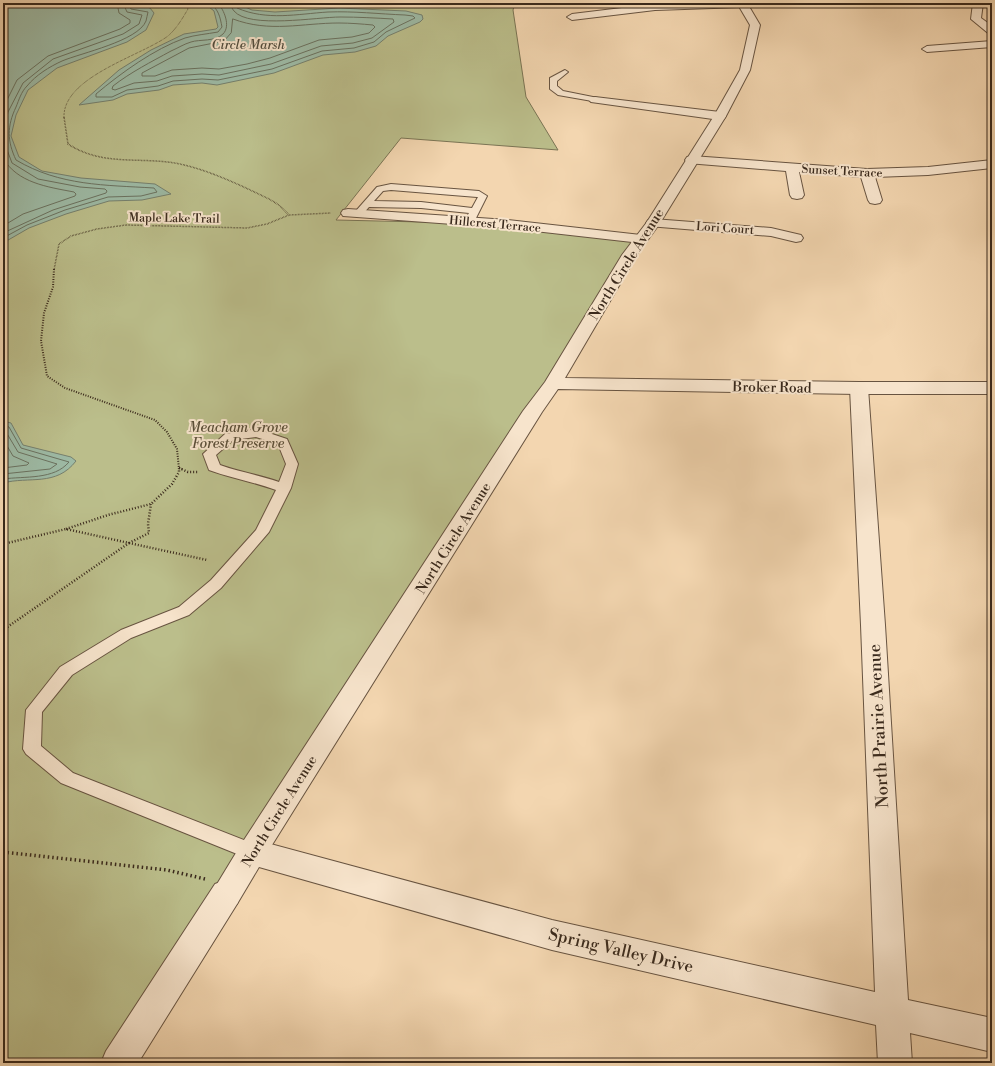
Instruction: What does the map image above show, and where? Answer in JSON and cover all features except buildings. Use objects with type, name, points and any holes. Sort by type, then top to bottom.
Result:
[{"type":"street","points":[[572,18],[655,7],[743,3]]},
{"type":"street","name":"North Circle Avenue","points":[[118,1063],[218,888],[252,852],[533,411],[553,383],[641,239],[720,116],[745,70],[755,25],[743,3]]},
{"type":"street","points":[[978,3],[976,19],[992,31]]},
{"type":"street","points":[[927,49],[992,44]]},
{"type":"street","points":[[595,100],[720,116]]},
{"type":"street","name":"Sunset Terrace","points":[[692,160],[867,173],[928,171],[992,164]]},
{"type":"street","points":[[792,168],[797,195]]},
{"type":"street","points":[[867,173],[875,200]]},
{"type":"street","name":"Hillcrest Terrace","points":[[358,210],[472,216],[641,239]]},
{"type":"street","name":"Lori Court","points":[[653,222],[771,232],[796,238]]},
{"type":"street","name":"Broker Road","points":[[553,383],[859,388],[992,388]]},
{"type":"street","name":"North Prairie Avenue","points":[[859,388],[873,625],[895,1063]]},
{"type":"street","name":"Spring Valley Drive","points":[[252,852],[552,935],[992,1035]]},
{"type":"lane","points":[[565,72],[553,80],[553,87],[561,93],[595,100]]},
{"type":"lane","points":[[358,210],[380,189],[392,187],[479,194],[483,196],[472,216]]},
{"type":"lane","points":[[252,852],[67,778],[32,749],[34,710],[66,671],[126,634],[184,611],[216,584],[262,532],[284,488],[292,464],[283,442],[257,433],[229,437],[209,454],[214,466],[235,475],[261,480],[284,488]]},
{"type":"path","points":[[185,3],[188,9],[181,24],[175,31],[155,44],[102,72],[83,84],[74,92],[66,104],[64,111],[68,144],[76,150],[91,156],[166,162],[187,166],[209,173],[258,194],[278,205],[289,215],[358,210]]},
{"type":"path","name":"Maple Lake Trail","points":[[3,544],[66,529],[108,515],[151,504],[172,484],[180,472],[177,449],[167,432],[155,420],[65,388],[47,376],[41,340],[44,312],[53,286],[55,260],[59,244],[71,236],[97,229],[126,225],[246,228],[267,224],[289,215]]},
{"type":"path","points":[[3,630],[129,543],[149,533],[148,524],[151,504]]},
{"type":"path","points":[[66,529],[207,560]]},
{"type":"path","points":[[3,852],[167,870],[218,888]]},
{"type":"green space","name":"Meacham Grove Forest Preserve","points":[[3,3],[515,3],[513,10],[526,97],[558,150],[401,138],[336,220],[508,224],[641,239],[117,1063],[3,1063]]},
{"type":"water","points":[[3,3],[102,3],[141,5],[150,8],[154,13],[146,30],[127,42],[57,68],[28,90],[16,115],[11,136],[19,157],[42,171],[81,178],[155,184],[171,194],[142,200],[109,201],[66,214],[29,228],[3,243]]},
{"type":"water","name":"Circle Marsh","points":[[204,3],[236,3],[252,10],[275,12],[339,8],[406,11],[422,15],[423,19],[420,22],[388,36],[376,46],[355,52],[323,55],[274,73],[217,85],[202,83],[173,85],[159,90],[127,94],[113,100],[79,105],[119,70],[151,50],[184,34],[216,29],[218,27],[214,11]]},
{"type":"water","points":[[3,421],[11,423],[23,445],[71,457],[76,461],[68,469],[51,478],[3,483]]}]
